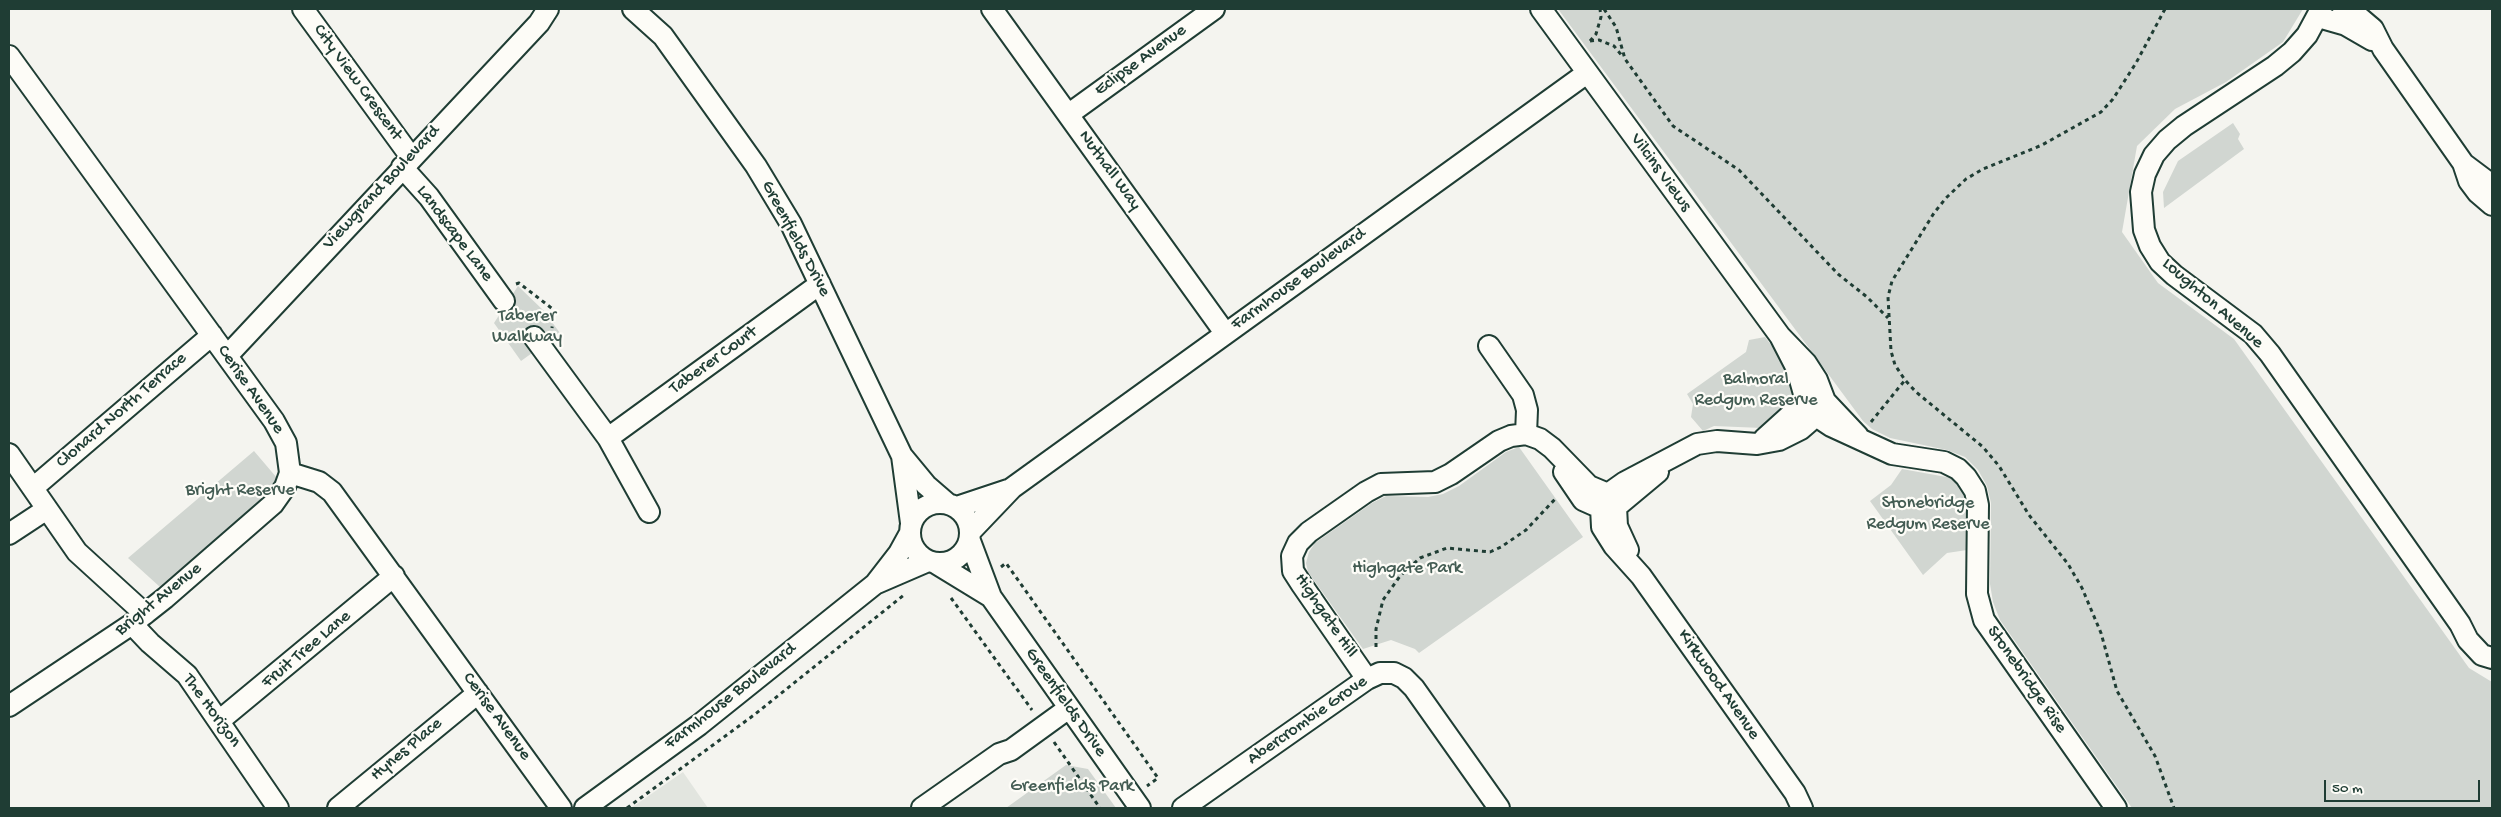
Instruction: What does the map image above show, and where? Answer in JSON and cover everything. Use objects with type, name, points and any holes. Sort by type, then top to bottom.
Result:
[{"type":"street","name":"City View Crescent","points":[[302,9],[407,162]]},
{"type":"street","name":"Viewgrand Boulevard","points":[[227,356],[544,16],[559,9]]},
{"type":"street","name":"Greenfields Drive","points":[[633,9],[663,36],[756,166],[791,224],[902,456],[926,485],[953,505]]},
{"type":"street","name":"Greenfields Drive","points":[[652,9],[663,36]]},
{"type":"street","name":"Nuthall Way","points":[[992,9],[1226,333]]},
{"type":"street","name":"Eclipse Avenue","points":[[1068,114],[1214,9]]},
{"type":"street","name":"Vilcins Views","points":[[1541,9],[1780,336],[1806,364],[1817,380],[1815,406]]},
{"type":"street","points":[[2343,9],[2353,12],[2373,29],[2383,50],[2463,163],[2469,181],[2478,193],[2492,205]]},
{"type":"street","points":[[2319,13],[2366,34],[2383,50]]},
{"type":"street","name":"Loughton Avenue","points":[[2319,13],[2307,34],[2275,66],[2184,126],[2167,140],[2154,155],[2145,174],[2141,192],[2141,213],[2144,230],[2150,246],[2160,262],[2174,275],[2252,334],[2270,354],[2460,624],[2472,645],[2482,655],[2492,658]]},
{"type":"street","name":"Cerise Avenue","points":[[9,56],[281,432],[289,456],[290,473],[319,482],[332,492],[562,808]]},
{"type":"street","name":"Farmhouse Boulevard","points":[[970,536],[1012,488],[1587,73]]},
{"type":"street","name":"Landscape Lane","points":[[407,162],[429,197],[500,296]]},
{"type":"street","points":[[2463,163],[2492,185]]},
{"type":"street","name":"Taberer Court","points":[[608,438],[820,284]]},
{"type":"street","name":"Clonard North Terrace","points":[[33,488],[212,335]]},
{"type":"street","points":[[537,340],[608,438],[649,512]]},
{"type":"street","points":[[1489,346],[1523,395],[1527,410],[1526,434],[1540,439],[1552,448],[1589,486],[1609,503]]},
{"type":"street","points":[[1552,448],[1573,487],[1583,500],[1609,503],[1634,494],[1676,455],[1697,444],[1717,441],[1757,444],[1779,440],[1801,429],[1815,406]]},
{"type":"street","name":"Stonebridge Rise","points":[[1815,406],[1859,437],[1892,454],[1944,462],[1958,469],[1966,478],[1974,491],[1978,505],[1977,594],[1984,620],[2116,808]]},
{"type":"street","name":"Highgate Hill","points":[[1367,679],[1293,571],[1292,556],[1298,543],[1309,532],[1366,492],[1381,484],[1435,482],[1451,474],[1499,441],[1511,436],[1526,434]]},
{"type":"street","name":"The Horizon","points":[[9,454],[76,552],[138,619],[150,643],[187,675],[278,808]]},
{"type":"street","name":"Greenfields Drive","points":[[902,456],[910,528]]},
{"type":"street","name":"Bright Avenue","points":[[9,706],[138,619],[273,504],[285,487],[290,473]]},
{"type":"street","name":"Farmhouse Boulevard","points":[[953,505],[1012,488]]},
{"type":"street","name":"Kirkwood Avenue","points":[[1609,503],[1617,526],[1641,576],[1798,801],[1809,808]]},
{"type":"street","points":[[930,504],[953,505],[967,518],[970,536],[965,550],[957,558],[948,562],[933,562],[915,550],[910,528],[922,508],[930,504]]},
{"type":"street","points":[[9,534],[47,509]]},
{"type":"street","name":"Farmhouse Boulevard","points":[[585,808],[699,724],[875,584],[898,553],[910,528]]},
{"type":"street","name":"Greenfields Drive","points":[[970,536],[991,597],[1136,803]]},
{"type":"street","name":"Greenfields Drive","points":[[933,562],[991,597]]},
{"type":"street","name":"Farmhouse Boulevard","points":[[875,584],[933,562]]},
{"type":"street","name":"Fruit Tree Lane","points":[[219,721],[394,576]]},
{"type":"street","name":"Loughton Avenue","points":[[2460,624],[2474,636],[2492,644]]},
{"type":"street","name":"Abercrombie Grove","points":[[1183,808],[1367,679],[1380,673],[1394,673],[1404,678],[1414,688],[1499,808]]},
{"type":"street","name":"Hynes Place","points":[[338,808],[478,693]]},
{"type":"street","points":[[922,808],[999,754],[1011,750],[1069,708]]},
{"type":"path","points":[[1574,54],[1596,34],[1601,16],[1600,9]]},
{"type":"path","points":[[1604,9],[1616,27],[1625,59]]},
{"type":"path","points":[[2165,9],[2136,63],[2113,99],[2102,112],[2042,145],[1982,168],[1966,179],[1946,198],[1934,213],[1892,281],[1888,297],[1888,319],[1891,351],[1896,365],[1905,380],[1916,392],[1983,447],[1999,466],[2029,515],[2068,564],[2092,610],[2118,690],[2155,756],[2174,808]]},
{"type":"path","points":[[1590,41],[1599,40],[1614,46],[1673,126],[1739,170],[1838,274],[1867,297],[1888,319]]},
{"type":"path","points":[[500,296],[519,283],[554,310],[552,333],[537,340]]},
{"type":"path","points":[[1859,437],[1905,380]]},
{"type":"path","points":[[1376,647],[1376,629],[1383,600],[1400,576],[1420,558],[1447,548],[1490,552],[1501,547],[1526,530],[1545,508],[1573,487]]},
{"type":"path","points":[[984,578],[1006,563],[1158,778],[1136,803]]},
{"type":"path","points":[[627,808],[754,715],[909,591]]},
{"type":"path","points":[[948,594],[1100,808]]},
{"type":"shaded area","points":[[683,772],[708,808],[631,808]]},
{"type":"green space","points":[[1558,9],[2303,9],[2283,42],[2226,82],[2175,109],[2137,146],[2122,232],[2158,283],[2234,339],[2469,668],[2492,682],[2492,808],[2132,808],[2000,620],[1993,602],[1990,584],[1991,503],[1987,486],[1978,470],[1965,457],[1947,450],[1890,438],[1872,429],[1863,421]]},
{"type":"green space","points":[[2233,123],[2240,134],[2238,139],[2244,149],[2164,208],[2163,192],[2178,161]]},
{"type":"green space","name":"Taberer Walkway","points":[[518,286],[543,310],[560,333],[521,361],[494,323]]},
{"type":"green space","name":"Balmoral Redgum Reserve","points":[[1765,337],[1784,362],[1797,396],[1762,428],[1714,426],[1703,431],[1691,417],[1693,404],[1687,394],[1746,352],[1749,340]]},
{"type":"green space","name":"Highgate Park","points":[[1519,447],[1583,537],[1419,653],[1415,649],[1391,640],[1363,649],[1308,572],[1306,563],[1309,552],[1315,543],[1372,503],[1386,496],[1428,497],[1443,494],[1459,486],[1506,452]]},
{"type":"green space","name":"Bright Reserve","points":[[254,451],[277,478],[268,496],[160,587],[128,558]]},
{"type":"green space","name":"Stonebridge Redgum Reserve","points":[[1902,469],[1952,478],[1962,489],[1968,502],[1967,550],[1947,553],[1923,575],[1870,501],[1891,485]]},
{"type":"green space","name":"Greenfields Park","points":[[1066,765],[1088,769],[1116,808],[1006,808]]}]
